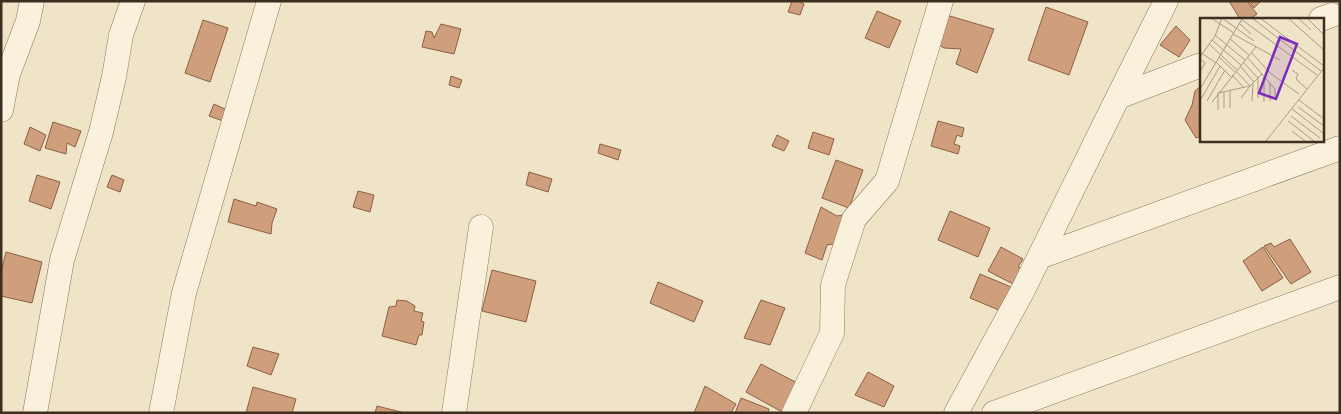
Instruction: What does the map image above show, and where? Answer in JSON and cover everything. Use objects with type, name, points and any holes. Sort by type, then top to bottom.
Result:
[{"type":"street","points":[[1,110],[8,74],[28,21],[32,1]]},
{"type":"street","points":[[35,413],[62,260],[101,132],[121,35],[133,1]]},
{"type":"street","points":[[161,413],[184,293],[269,1]]},
{"type":"street","points":[[794,413],[832,333],[833,286],[854,219],[887,181],[941,1]]},
{"type":"street","points":[[956,413],[1040,256],[1166,1]]},
{"type":"street","points":[[1118,97],[1200,65]]},
{"type":"street","points":[[1040,256],[1340,148]]},
{"type":"street","points":[[454,413],[481,227]]},
{"type":"street","points":[[994,413],[1340,287]]},
{"type":"building","points":[[792,1],[804,4],[800,15],[788,12]]},
{"type":"building","points":[[1229,1],[1247,1],[1257,14],[1251,18],[1239,18]]},
{"type":"building","points":[[1249,1],[1261,1],[1254,8]]},
{"type":"building","points":[[1046,7],[1088,22],[1069,75],[1028,60]]},
{"type":"building","points":[[877,11],[901,21],[889,48],[865,38]]},
{"type":"building","points":[[943,14],[994,29],[977,73],[956,64],[961,49],[944,48],[934,42]]},
{"type":"building","points":[[203,20],[228,28],[210,82],[185,73]]},
{"type":"building","points":[[441,24],[461,29],[454,54],[422,47],[426,31],[432,32],[434,38]]},
{"type":"building","points":[[1176,26],[1190,40],[1179,57],[1160,45]]},
{"type":"building","points":[[451,76],[462,80],[459,88],[449,85]]},
{"type":"building","points":[[1200,87],[1200,136],[1196,138],[1185,120],[1192,105],[1195,91]]},
{"type":"building","points":[[214,104],[227,110],[223,121],[209,116]]},
{"type":"building","points":[[938,121],[964,128],[962,137],[957,135],[954,144],[960,146],[958,154],[931,146]]},
{"type":"building","points":[[53,122],[81,131],[75,147],[67,143],[66,154],[45,148]]},
{"type":"building","points":[[30,127],[46,135],[40,151],[24,144]]},
{"type":"building","points":[[813,132],[834,139],[829,155],[808,148]]},
{"type":"building","points":[[777,135],[789,141],[784,151],[772,146]]},
{"type":"building","points":[[600,144],[621,150],[618,160],[598,153]]},
{"type":"building","points":[[836,160],[863,170],[849,208],[822,198]]},
{"type":"building","points":[[529,172],[552,179],[548,192],[526,185]]},
{"type":"building","points":[[37,175],[60,182],[51,209],[29,201]]},
{"type":"building","points":[[112,175],[124,180],[120,192],[107,187]]},
{"type":"building","points":[[358,191],[374,195],[370,212],[353,207]]},
{"type":"building","points":[[234,199],[256,206],[257,202],[277,209],[272,223],[271,234],[228,222]]},
{"type":"building","points":[[821,207],[837,216],[848,214],[838,243],[827,245],[822,260],[805,253]]},
{"type":"building","points":[[950,211],[990,228],[978,257],[938,240]]},
{"type":"building","points":[[1290,239],[1311,272],[1291,284],[1264,246],[1271,243],[1274,247]]},
{"type":"building","points":[[1001,247],[1023,259],[1018,267],[1023,269],[1015,285],[988,271]]},
{"type":"building","points":[[1263,247],[1283,278],[1262,291],[1243,261]]},
{"type":"building","points":[[6,252],[42,262],[32,303],[1,296],[1,273]]},
{"type":"building","points":[[492,270],[536,281],[526,322],[482,311]]},
{"type":"building","points":[[980,274],[1011,287],[1001,311],[970,298]]},
{"type":"building","points":[[658,282],[703,301],[694,322],[650,303]]},
{"type":"building","points":[[397,300],[407,301],[415,306],[414,311],[423,313],[421,321],[424,322],[422,335],[419,335],[416,345],[382,336],[389,307],[396,306]]},
{"type":"building","points":[[761,300],[785,308],[770,345],[744,338]]},
{"type":"building","points":[[253,347],[279,354],[271,375],[247,366]]},
{"type":"building","points":[[761,364],[801,385],[784,413],[746,392]]},
{"type":"building","points":[[868,372],[894,386],[884,407],[855,395]]},
{"type":"building","points":[[705,386],[736,404],[731,413],[694,413]]},
{"type":"building","points":[[253,387],[296,399],[292,413],[246,413]]},
{"type":"building","points":[[741,398],[769,409],[768,413],[735,413]]},
{"type":"building","points":[[377,406],[405,413],[375,413]]}]
